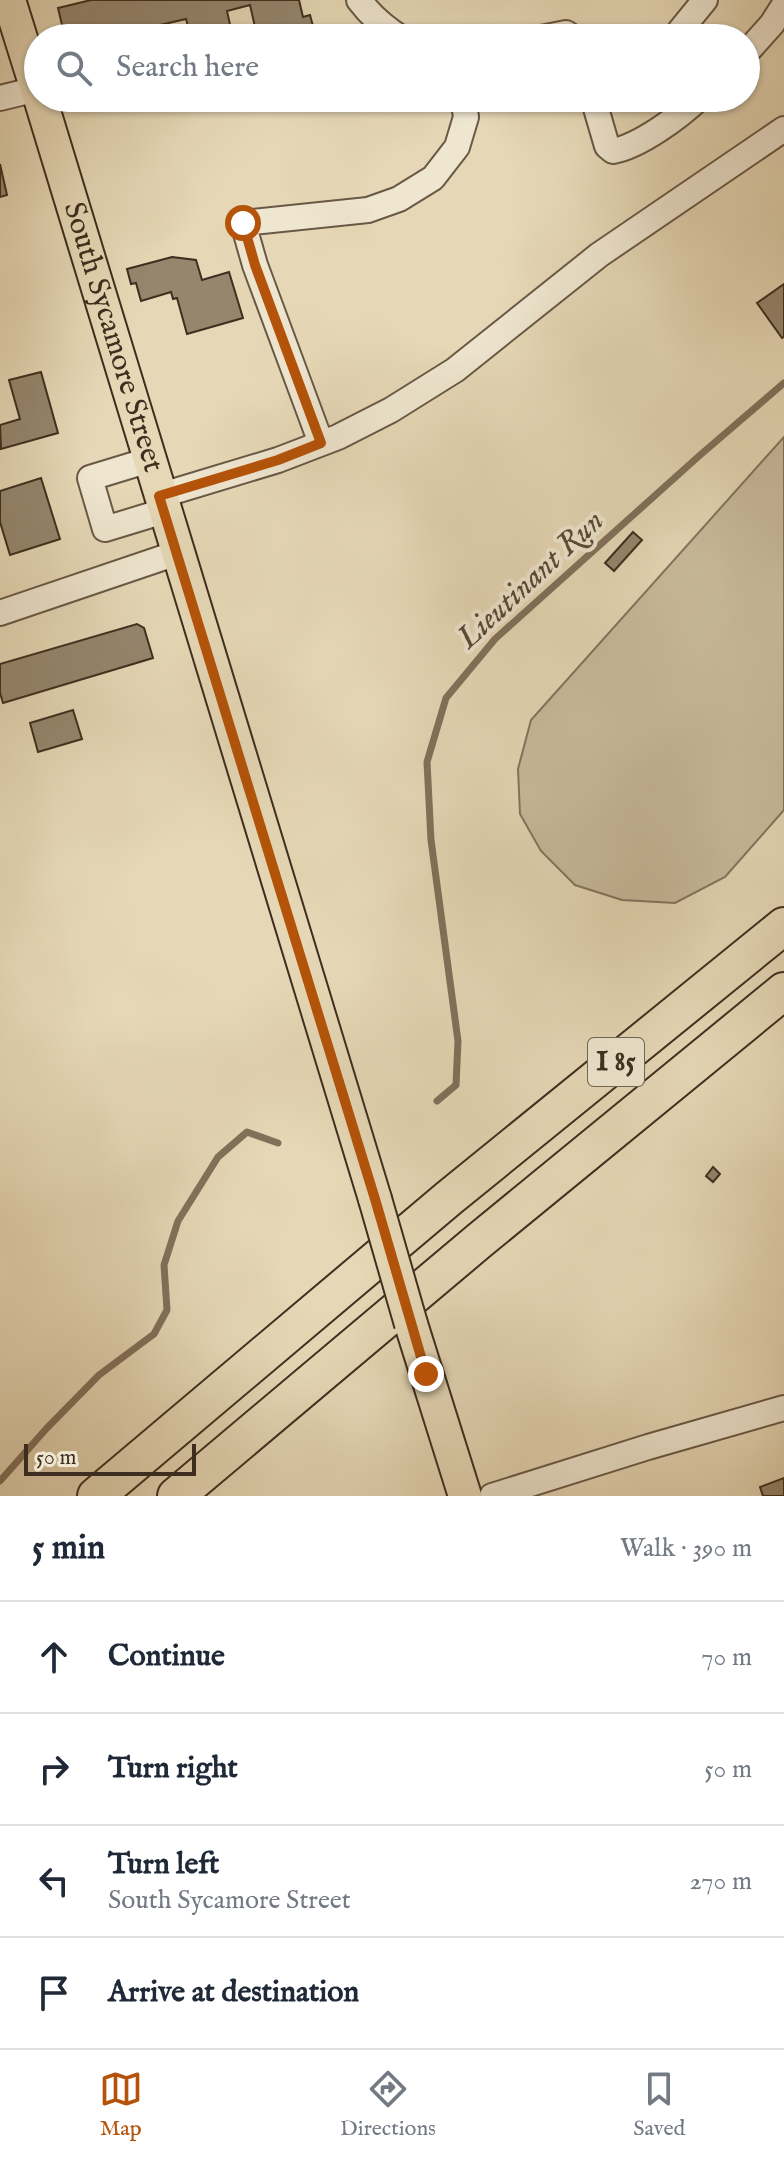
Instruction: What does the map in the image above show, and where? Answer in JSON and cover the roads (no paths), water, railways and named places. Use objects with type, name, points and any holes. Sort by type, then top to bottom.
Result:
[{"type":"highway","name":"I 85","points":[[96,1496],[437,1208],[784,926]]},
{"type":"highway","name":"I 85","points":[[176,1496],[480,1240],[784,991]]},
{"type":"main road","name":"South Sycamore Street","points":[[9,0],[24,48]]},
{"type":"main road","name":"South Sycamore Street","points":[[44,112],[465,1496]]},
{"type":"street","points":[[359,0],[382,24]]},
{"type":"street","points":[[685,24],[705,0]]},
{"type":"street","points":[[760,37],[784,5]]},
{"type":"street","points":[[0,98],[24,95]]},
{"type":"street","points":[[321,443],[255,265],[243,223],[368,210],[399,199],[433,178],[457,147],[465,112]]},
{"type":"street","points":[[597,112],[607,146],[613,151],[654,133],[683,112]]},
{"type":"street","points":[[149,460],[90,478],[105,529],[162,503],[321,443],[391,410],[455,370],[599,255],[784,129]]},
{"type":"street","points":[[0,613],[177,553]]},
{"type":"street","points":[[492,1496],[784,1408]]},
{"type":"waterway","name":"Lieutinant Run","points":[[437,1101],[456,1085],[458,1041],[431,840],[427,762],[446,698],[495,639],[784,383]]},
{"type":"waterway","name":"Lieutinant Run","points":[[0,1481],[99,1375],[154,1334],[167,1310],[164,1265],[178,1221],[218,1157],[247,1132],[278,1143]]}]
